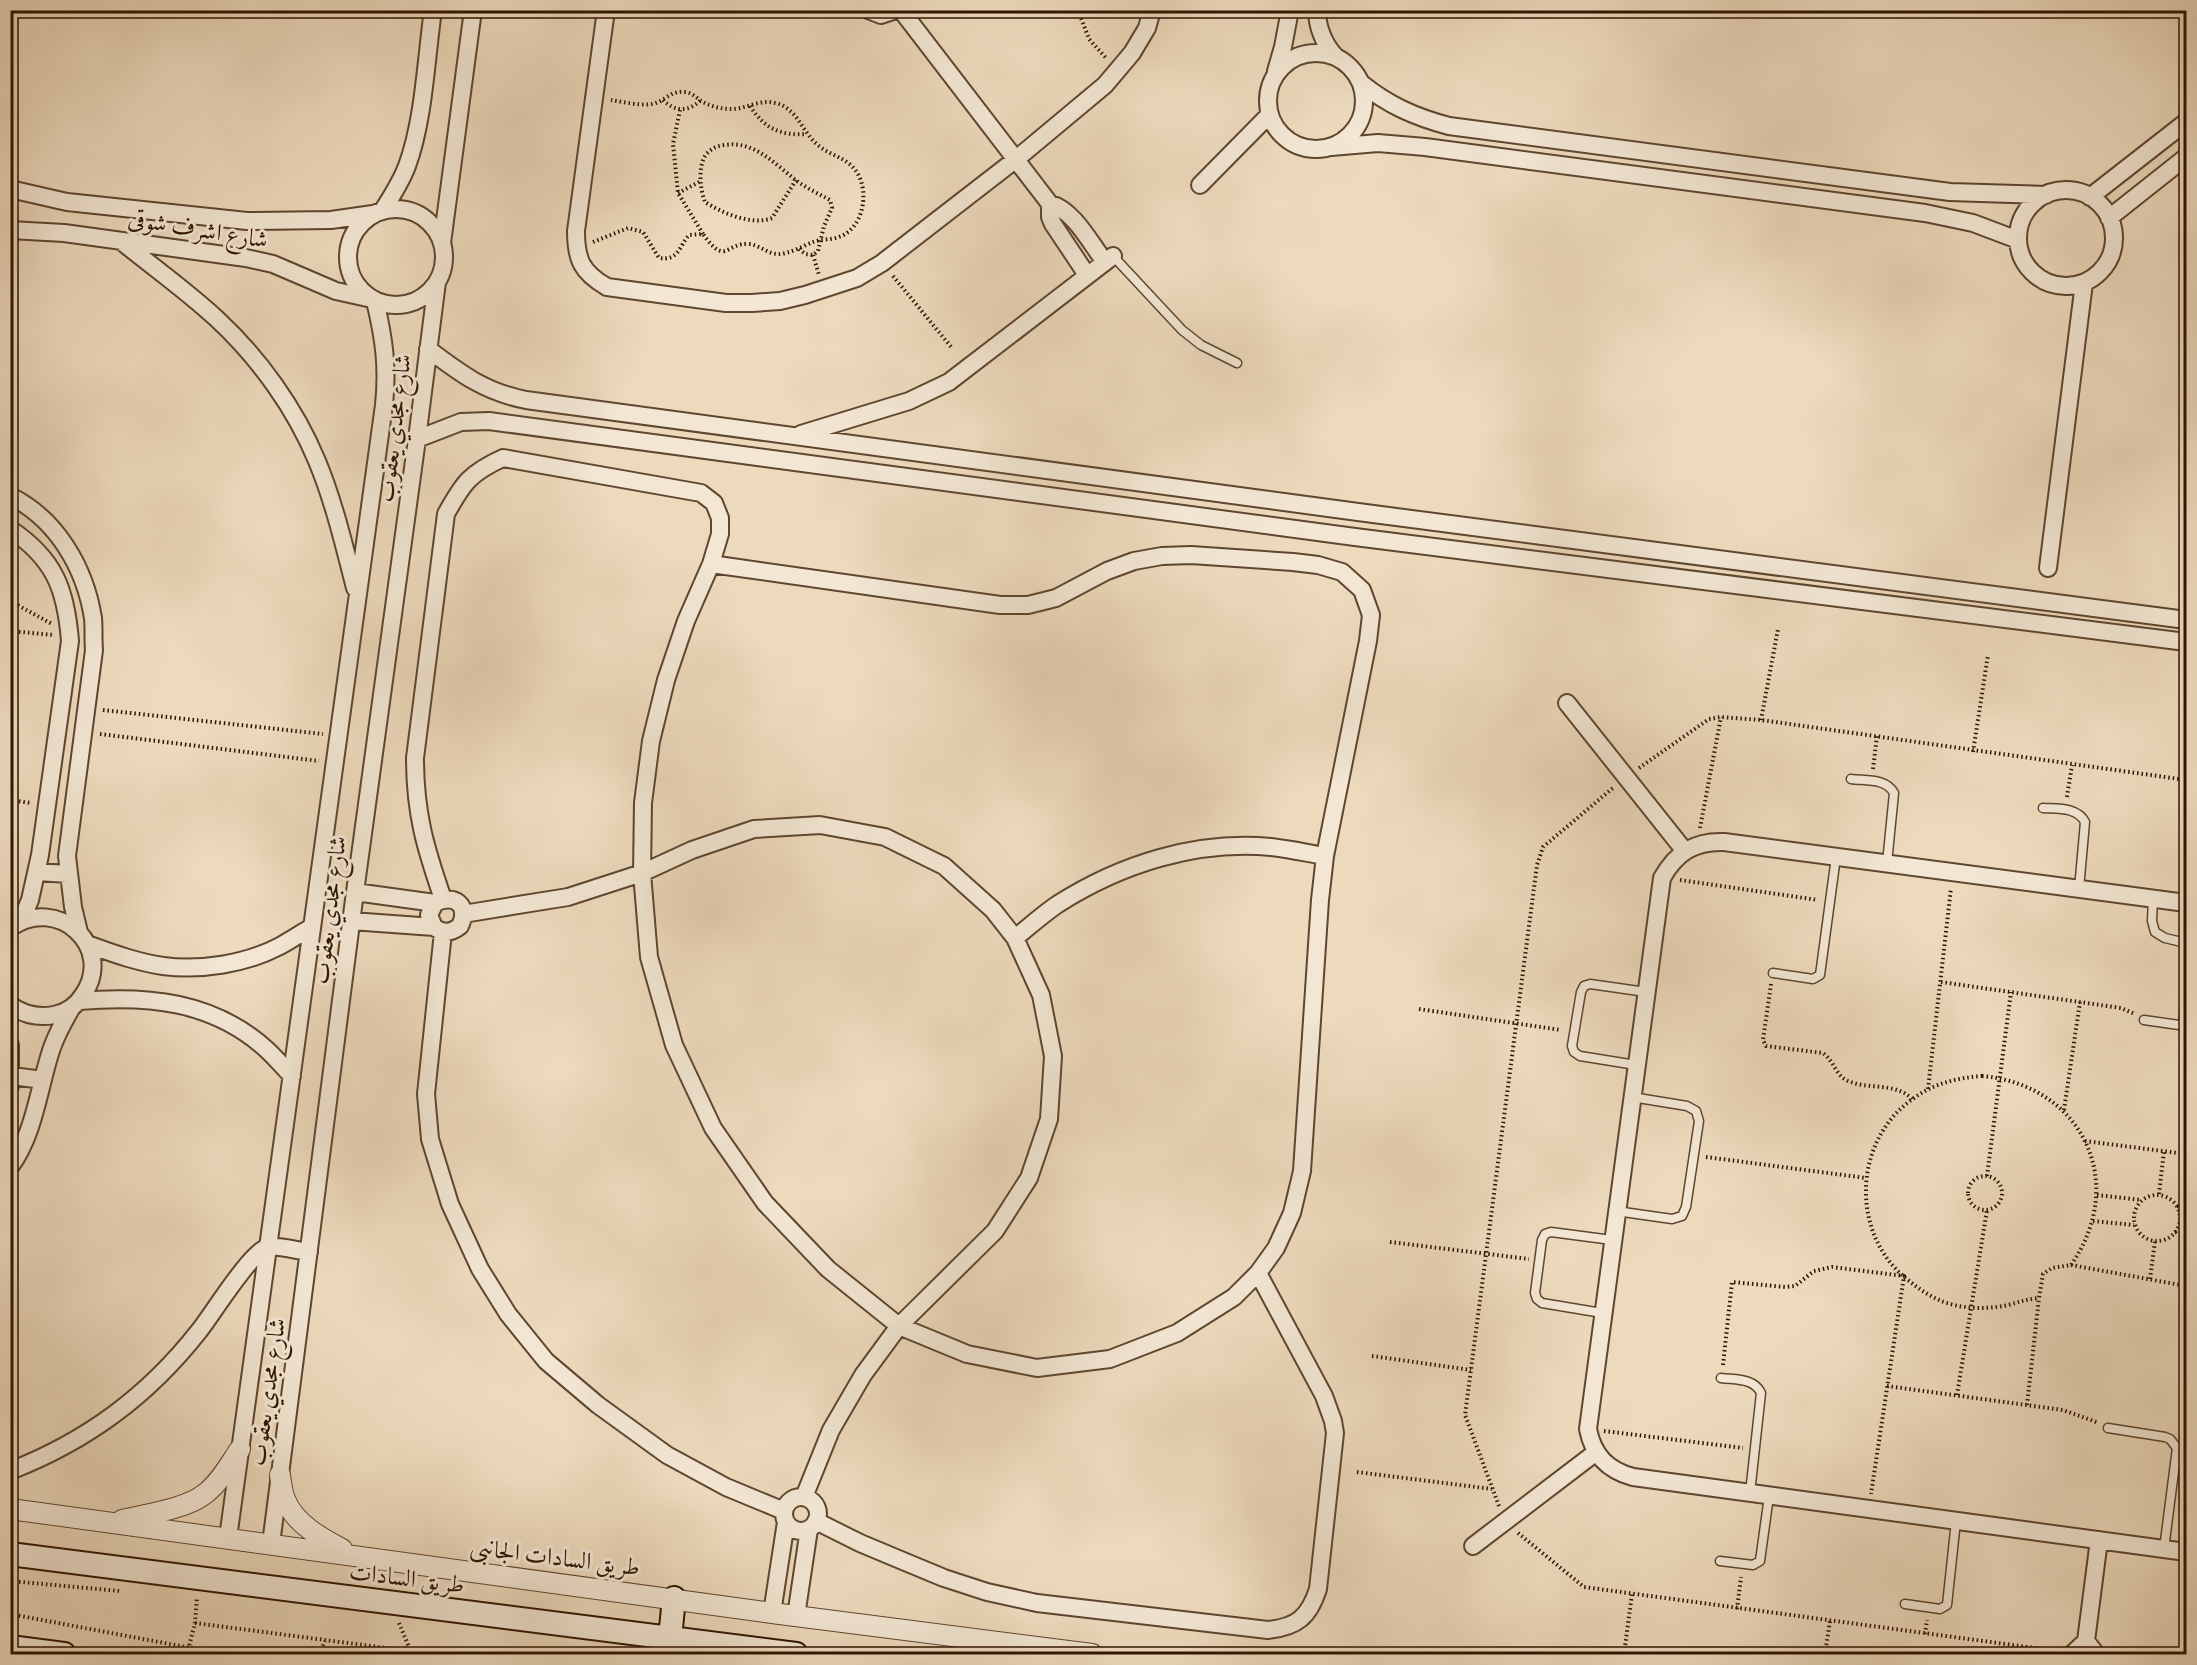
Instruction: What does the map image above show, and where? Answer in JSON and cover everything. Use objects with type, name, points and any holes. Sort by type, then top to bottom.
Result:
[{"type":"main road","name":"طريق السادات","points":[[10,1554],[796,1654]]},
{"type":"main road","points":[[670,1638],[674,1598]]},
{"type":"main road","points":[[10,1647],[53,1654]]},
{"type":"street","points":[[433,10],[414,143],[400,182],[378,212],[356,230],[348,251],[350,273],[363,293],[373,300],[388,305],[409,303],[428,293],[437,282],[444,263],[442,243],[473,10]]},
{"type":"street","points":[[606,10],[576,231],[578,258],[594,280],[607,287],[726,303],[780,301],[805,295],[856,278],[882,263],[1015,160],[1119,72],[1147,28],[1152,10]]},
{"type":"street","points":[[868,10],[881,15],[896,10]]},
{"type":"street","points":[[794,436],[885,409],[931,392],[964,371],[1109,259],[1068,214],[1050,204],[901,10]]},
{"type":"street","points":[[1290,10],[1283,47],[1268,96],[1269,115],[1283,136],[1293,144],[1311,148],[1354,144],[1401,145],[1925,213],[1973,223],[2018,240]]},
{"type":"street","points":[[1317,10],[1321,32],[1329,49],[1354,72],[1364,96],[1363,109],[1352,132],[1331,147]]},
{"type":"street","points":[[1274,77],[1289,60],[1300,55],[1323,53],[1335,56]]},
{"type":"street","points":[[1360,83],[1379,98],[1401,110],[1449,126],[1950,192],[2046,195],[2069,190],[2090,197],[2104,210],[2113,233],[2110,255],[2097,275],[2084,283],[2061,286],[2039,279],[2028,268],[2021,255],[2018,240],[2025,213],[2035,202],[2046,195]]},
{"type":"street","points":[[1200,185],[1269,115]]},
{"type":"street","points":[[2090,197],[2187,122]]},
{"type":"street","points":[[2109,218],[2187,157]]},
{"type":"street","points":[[1692,183],[1695,158]]},
{"type":"street","name":"شارع اشرف شوقى","points":[[10,189],[67,202],[247,221],[331,220],[378,212]]},
{"type":"street","points":[[1050,204],[1050,218],[1053,224],[1088,275]]},
{"type":"street","points":[[378,212],[398,209],[412,212],[425,219],[435,230],[442,243]]},
{"type":"street","name":"شارع اشرف شوقى","points":[[10,230],[64,233],[246,258],[290,271],[336,291],[373,300]]},
{"type":"street","points":[[121,241],[217,319],[247,350],[273,384],[297,420],[316,459],[331,500],[358,596]]},
{"type":"street","name":"شارع مجدي يعقوب","points":[[271,1544],[351,921],[437,282]]},
{"type":"street","points":[[2048,568],[2084,283]]},
{"type":"street","name":"شارع مجدي يعقوب","points":[[228,1538],[387,379],[386,353],[373,300]]},
{"type":"street","points":[[428,349],[484,388],[526,400],[2187,620]]},
{"type":"street","points":[[522,425],[526,400]]},
{"type":"street","points":[[417,439],[461,422],[489,421],[1355,537],[2187,642]]},
{"type":"street","points":[[711,564],[1000,605],[1028,605],[1056,598],[1107,571],[1134,561],[1162,556],[1191,555],[1293,562],[1318,565],[1342,572],[1362,590],[1371,615],[1368,641],[1325,856],[1302,1171],[1292,1214],[1276,1248],[1258,1273],[1234,1297],[1177,1332],[1110,1359],[1036,1368],[967,1354],[899,1326],[828,1269],[765,1203],[713,1128],[674,1045],[649,957],[642,873],[643,803],[651,741],[666,680],[686,621],[711,564],[720,534],[720,518],[714,503],[701,493],[503,458],[480,468],[460,488],[446,514],[415,758],[415,794],[420,826],[439,901],[429,915],[439,930],[426,1094],[430,1139],[450,1204],[480,1269],[508,1314],[546,1361],[598,1405],[667,1455],[785,1517],[794,1530],[804,1530],[812,1525]]},
{"type":"street","points":[[10,495],[38,515],[59,537],[76,562],[87,590],[93,620],[94,650],[67,856],[68,874],[83,938],[92,958],[92,974],[88,988],[58,1032],[30,1127],[16,1160],[10,1167]]},
{"type":"street","points":[[1355,537],[1358,512]]},
{"type":"street","points":[[10,529],[26,539],[45,560],[60,585],[68,612],[69,635],[37,872],[30,900],[16,925]]},
{"type":"street","points":[[1567,703],[1626,777],[1690,847]]},
{"type":"street","points":[[463,914],[568,897],[642,873],[692,850],[754,829],[820,825],[885,837],[944,866],[993,910],[1015,938],[1041,994],[1053,1056],[1049,1119],[1029,1178],[995,1231],[899,1326],[863,1375],[831,1430],[804,1497]]},
{"type":"street","points":[[2187,903],[1724,842],[1710,841],[1690,847],[1675,858],[1662,878],[1588,1429],[1595,1453],[1605,1464],[1618,1473],[1633,1477],[2187,1552]]},
{"type":"street","points":[[1015,938],[1057,905],[1106,877],[1158,857],[1214,848],[1259,847],[1325,856]]},
{"type":"street","points":[[37,872],[68,874]]},
{"type":"street","points":[[351,921],[450,932],[460,926],[463,914],[457,902],[450,898],[439,901],[355,892]]},
{"type":"street","points":[[16,925],[33,918],[58,919],[83,938],[126,958],[164,966],[203,967],[242,961],[279,947],[312,927]]},
{"type":"street","points":[[10,1005],[26,1014],[42,1017],[58,1015],[76,1004],[119,997],[158,1000],[197,1009],[233,1026],[265,1048],[292,1076]]},
{"type":"street","points":[[10,1045],[11,1081],[43,1080]]},
{"type":"street","points":[[10,1471],[47,1457],[83,1437],[146,1389],[200,1330],[246,1266],[268,1247],[309,1252]]},
{"type":"street","points":[[812,1525],[944,1578],[987,1592],[1037,1603],[1268,1630],[1285,1628],[1301,1620],[1312,1606],[1318,1589],[1335,1434],[1324,1396],[1258,1273]]},
{"type":"street","points":[[113,1523],[195,1500],[214,1485],[240,1449]]},
{"type":"street","points":[[1473,1546],[1595,1453]]},
{"type":"street","points":[[280,1475],[285,1499],[300,1520],[322,1539],[355,1556]]},
{"type":"street","points":[[772,1613],[789,1501],[804,1497],[816,1506],[818,1516],[812,1525],[796,1616]]},
{"type":"street","name":"طريق السادات الجانبى","points":[[10,1509],[772,1613],[1092,1654]]},
{"type":"street","points":[[2072,1654],[2091,1648],[2099,1540]]},
{"type":"lane","points":[[1109,259],[1182,330],[1201,345],[1237,363]]},
{"type":"lane","points":[[1851,779],[1887,784],[1894,793],[1887,863]]},
{"type":"lane","points":[[2043,808],[2078,813],[2085,822],[2079,889]]},
{"type":"lane","points":[[1773,973],[1813,979],[1821,972],[1836,857]]},
{"type":"lane","points":[[2153,898],[2152,921],[2155,932],[2159,936],[2187,943]]},
{"type":"lane","points":[[1636,1065],[1577,1055],[1572,1046],[1582,988],[1587,984],[1646,992]]},
{"type":"lane","points":[[2144,1020],[2185,1026],[2187,996]]},
{"type":"lane","points":[[1616,1211],[1672,1220],[1682,1216],[1686,1207],[1699,1121],[1692,1107],[1632,1096]]},
{"type":"lane","points":[[1602,1313],[1539,1301],[1535,1293],[1539,1261],[1543,1236],[1548,1232],[1612,1239]]},
{"type":"lane","points":[[1721,1378],[1749,1381],[1759,1387],[1761,1393],[1750,1493]]},
{"type":"lane","points":[[2108,1428],[2165,1437],[2170,1439],[2177,1448],[2164,1549]]},
{"type":"lane","points":[[1720,1561],[1753,1565],[1760,1561],[1769,1496]]},
{"type":"lane","points":[[1905,1604],[1940,1609],[1947,1605],[1956,1521]]},
{"type":"path","points":[[1078,10],[1089,39],[1119,72]]},
{"type":"path","points":[[594,97],[651,104],[682,92],[689,93],[719,108],[735,109],[766,102],[784,106],[795,115],[806,134],[819,147],[844,159],[862,181],[863,208],[857,221],[849,232],[839,237],[821,240],[777,255],[749,244],[729,251],[715,249],[678,193],[673,144],[680,110]]},
{"type":"path","points":[[663,100],[671,107],[680,110],[694,106],[701,100]]},
{"type":"path","points":[[750,106],[758,118],[773,130],[784,134],[806,134]]},
{"type":"path","points":[[796,180],[775,215],[762,221],[745,219],[709,205],[704,200],[701,168],[705,156],[712,149],[730,144],[750,147],[796,180],[830,200],[831,212],[824,226],[818,251],[813,255],[805,254],[798,248]]},
{"type":"path","points":[[678,193],[701,181]]},
{"type":"path","points":[[576,249],[628,228],[644,232],[655,254],[659,258],[666,259],[678,254],[689,235],[703,234]]},
{"type":"path","points":[[882,263],[952,348]]},
{"type":"path","points":[[10,601],[69,635]]},
{"type":"path","points":[[1761,720],[1778,629]]},
{"type":"path","points":[[10,631],[69,635]]},
{"type":"path","points":[[1973,752],[1988,655]]},
{"type":"path","points":[[86,708],[338,736]]},
{"type":"path","points":[[1690,847],[1721,717]]},
{"type":"path","points":[[2072,1654],[1584,1587],[1505,1521],[1465,1415],[1537,865],[1544,847],[1626,777],[1709,719],[1721,717],[1761,720],[1973,752],[2184,780],[2187,750]]},
{"type":"path","points":[[83,732],[335,763]]},
{"type":"path","points":[[1872,781],[1876,736]]},
{"type":"path","points":[[2065,810],[2072,765]]},
{"type":"path","points":[[1928,1089],[1953,872]]},
{"type":"path","points":[[1662,878],[1830,902]]},
{"type":"path","points":[[1773,973],[1763,1040],[1766,1046],[1823,1053],[1845,1080],[1897,1090],[1907,1093],[1912,1099]]},
{"type":"path","points":[[1941,982],[2121,1008],[2133,1012],[2144,1020]]},
{"type":"path","points":[[1987,1176],[2011,992]]},
{"type":"path","points":[[2064,1110],[2080,1002]]},
{"type":"path","points":[[1419,1010],[1574,1032]]},
{"type":"path","points":[[2039,1298],[1990,1308],[1971,1308],[1935,1299],[1919,1290],[1891,1266],[1872,1233],[1865,1197],[1866,1178],[1876,1142],[1898,1111],[1928,1089],[1963,1077],[1982,1076],[2000,1077],[2035,1089],[2064,1110],[2085,1141],[2092,1158],[2097,1196],[2093,1221],[2082,1249],[2071,1265]]},
{"type":"path","points":[[2085,1141],[2187,1154]]},
{"type":"path","points":[[2159,1194],[2164,1151]]},
{"type":"path","points":[[1694,1155],[1866,1178]]},
{"type":"path","points":[[1987,1176],[1997,1181],[2002,1195],[1994,1208],[1987,1210],[1973,1205],[1968,1191],[1976,1179],[1987,1176]]},
{"type":"path","points":[[2159,1194],[2166,1196],[2177,1206],[2180,1220],[2175,1232],[2162,1240],[2155,1241],[2146,1238],[2134,1225],[2133,1216],[2142,1200],[2159,1194]]},
{"type":"path","points":[[2097,1196],[2142,1200]]},
{"type":"path","points":[[2177,1206],[2187,1207]]},
{"type":"path","points":[[1957,1395],[1987,1210]]},
{"type":"path","points":[[2093,1221],[2134,1225]]},
{"type":"path","points":[[2175,1232],[2187,1234]]},
{"type":"path","points":[[2150,1279],[2155,1241]]},
{"type":"path","points":[[1390,1242],[1539,1261]]},
{"type":"path","points":[[2027,1405],[2043,1275],[2052,1268],[2071,1265],[2187,1286]]},
{"type":"path","points":[[1721,1378],[1732,1282],[1795,1286],[1814,1272],[1832,1267],[1904,1276]]},
{"type":"path","points":[[1869,1509],[1904,1276]]},
{"type":"path","points":[[1372,1356],[1471,1370]]},
{"type":"path","points":[[1887,1386],[2063,1410],[2108,1428]]},
{"type":"path","points":[[1588,1429],[1755,1449]]},
{"type":"path","points":[[1357,1472],[1492,1489]]},
{"type":"path","points":[[1737,1609],[1743,1564]]},
{"type":"path","points":[[1624,1654],[1632,1594]]},
{"type":"path","points":[[188,1652],[198,1597]]},
{"type":"path","points":[[10,1614],[188,1652],[223,1654]]},
{"type":"path","points":[[1825,1654],[1830,1621]]},
{"type":"path","points":[[195,1623],[432,1654]]},
{"type":"path","points":[[399,1623],[411,1652]]},
{"type":"path","points":[[319,1654],[325,1641]]},
{"type":"path","points":[[2029,1654],[2030,1648]]}]
